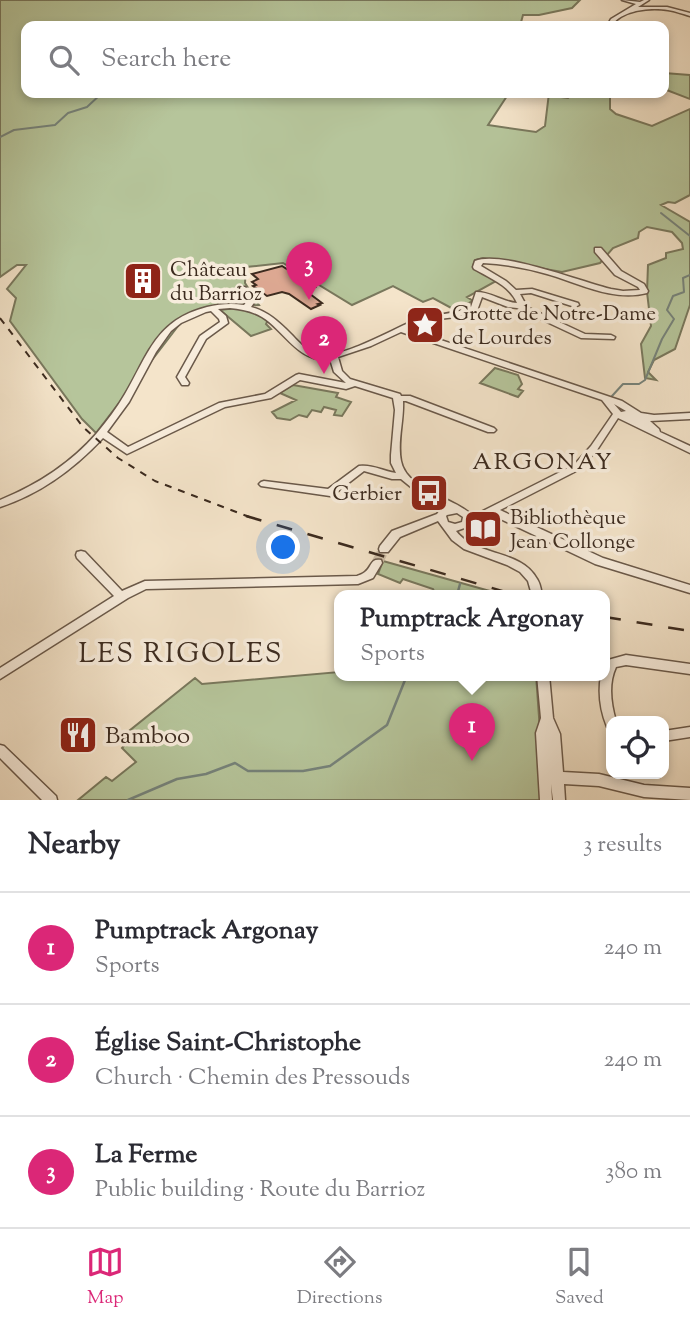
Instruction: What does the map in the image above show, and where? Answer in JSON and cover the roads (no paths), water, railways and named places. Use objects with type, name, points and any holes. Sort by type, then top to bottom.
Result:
[{"type":"street","points":[[624,0],[641,4]]},
{"type":"street","points":[[612,21],[647,0]]},
{"type":"street","points":[[633,9],[667,8],[690,15]]},
{"type":"street","points":[[520,307],[522,301],[514,292],[498,278],[477,267],[477,264],[488,261],[534,269],[618,292],[637,294],[644,291],[641,286],[618,273],[598,250]]},
{"type":"street","points":[[242,289],[252,300],[247,307]]},
{"type":"street","points":[[514,292],[532,291],[575,305]]},
{"type":"street","points":[[0,504],[34,490],[63,472],[102,433],[153,360],[162,340],[180,320],[212,308],[247,307],[270,316],[312,356],[334,356],[428,319],[467,312],[476,305],[479,294],[520,307],[584,337],[611,337]]},
{"type":"street","points":[[185,383],[181,377],[203,338],[224,323],[223,318],[212,308]]},
{"type":"street","points":[[403,330],[619,403],[632,417],[656,431]]},
{"type":"street","points":[[334,356],[338,372],[353,384],[391,393],[398,399],[407,398],[491,430]]},
{"type":"street","points":[[102,433],[127,451],[222,405],[268,396],[299,377],[346,386],[353,384]]},
{"type":"street","points":[[598,396],[690,450]]},
{"type":"street","points":[[398,399],[398,471],[439,498],[463,518],[464,538],[469,546]]},
{"type":"street","points":[[384,549],[396,534],[425,524],[495,510],[577,467],[594,448],[608,425],[632,417],[690,416]]},
{"type":"street","points":[[264,484],[323,494],[334,492],[362,468],[372,468],[394,477],[403,476]]},
{"type":"street","points":[[439,498],[444,520],[456,541],[528,572],[535,582],[536,590]]},
{"type":"street","points":[[495,510],[500,516],[523,523],[593,559],[690,589]]},
{"type":"street","points":[[444,520],[463,518]]},
{"type":"street","points":[[81,555],[121,597]]},
{"type":"street","points":[[0,674],[121,597],[145,585],[358,580],[369,575],[377,563]]},
{"type":"street","points":[[610,665],[626,660],[690,669]]},
{"type":"street","points":[[544,681],[547,718],[542,733],[559,800]]},
{"type":"street","points":[[606,681],[608,716]]},
{"type":"street","points":[[669,735],[690,732]]},
{"type":"street","points":[[0,750],[51,800]]},
{"type":"street","points":[[551,777],[599,780],[653,793],[690,794]]},
{"type":"street","points":[[546,800],[551,777]]},
{"type":"waterway","points":[[0,137],[14,130],[55,125],[68,113],[87,107],[97,98]]},
{"type":"waterway","points":[[661,213],[690,236]]},
{"type":"waterway","points":[[612,396],[623,384],[639,384],[645,380],[662,339],[674,319],[667,310],[673,296],[684,292],[683,278],[690,275]]},
{"type":"waterway","points":[[458,590],[460,584]]},
{"type":"waterway","points":[[128,800],[177,779],[206,774],[235,763],[248,771],[303,771],[330,766],[387,725],[405,681]]},
{"type":"tunnel","points":[[377,563],[384,549]]},
{"type":"railway","points":[[0,318],[83,427],[118,458],[155,481],[249,517]]},
{"type":"railway","points":[[249,517],[499,590]]},
{"type":"railway","points":[[610,618],[690,631]]},
{"type":"place","name":"Château du Barrioz","points":[[143,281]]},
{"type":"place","name":"La Ferme","points":[[309,300]]},
{"type":"place","name":"Grotte de Notre-Dame de Lourdes","points":[[425,325]]},
{"type":"place","name":"Église Saint-Christophe","points":[[324,374]]},
{"type":"place","name":"Gerbier","points":[[429,493]]},
{"type":"place","name":"Bibliothèque Jean Collonge","points":[[483,529]]},
{"type":"place","name":"Bamboo","points":[[78,735]]},
{"type":"place","name":"Pumptrack Argonay","points":[[472,761]]},
{"type":"district","name":"ARGONAY","points":[[543,461]]},
{"type":"district","name":"LES RIGOLES","points":[[181,652]]}]
